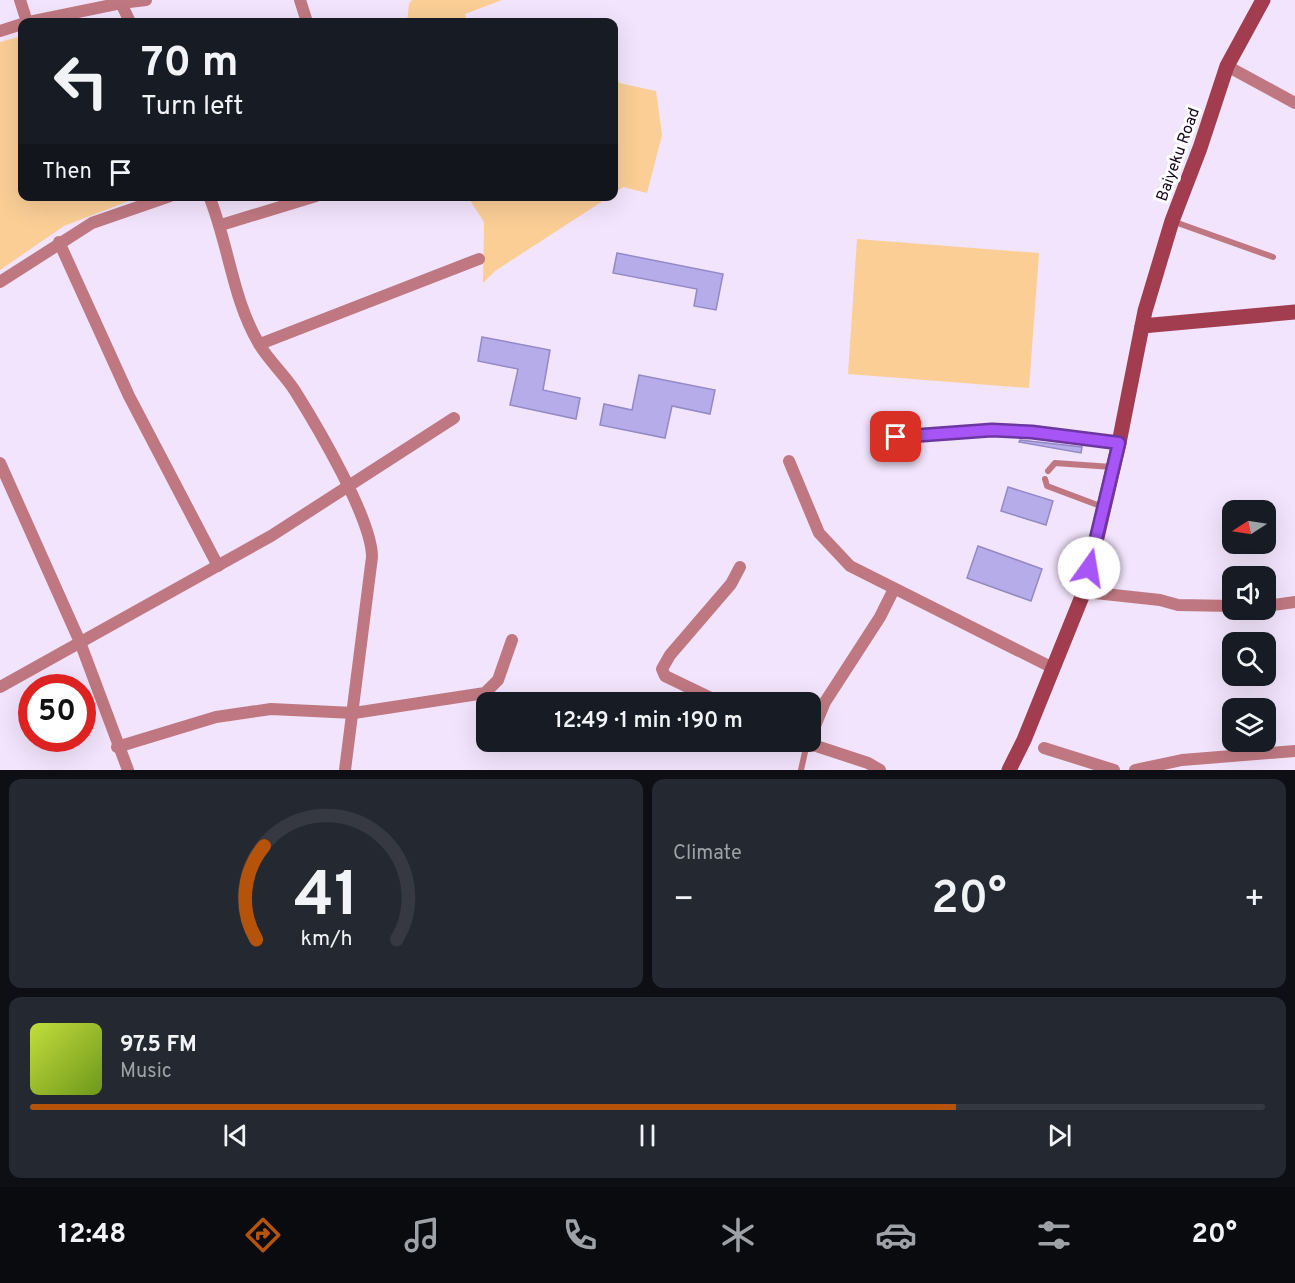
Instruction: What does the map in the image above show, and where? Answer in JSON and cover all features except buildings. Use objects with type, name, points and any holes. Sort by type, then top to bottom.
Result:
[{"type":"main road","name":"Baiyeku Road","points":[[1009,770],[1085,589],[1119,443],[1142,326],[1172,221],[1200,148],[1227,66],[1263,0]]},
{"type":"main road","points":[[1142,326],[1295,312]]},
{"type":"street","points":[[21,0],[27,18]]},
{"type":"street","points":[[48,18],[146,0]]},
{"type":"street","points":[[300,0],[306,18]]},
{"type":"street","points":[[121,3],[128,18]]},
{"type":"street","points":[[0,31],[18,25]]},
{"type":"street","points":[[1227,66],[1295,103]]},
{"type":"street","points":[[0,282],[59,242],[93,223],[156,201]]},
{"type":"street","points":[[211,201],[221,225],[237,295],[260,344],[295,390],[348,486],[370,534],[372,546],[354,713],[345,770]]},
{"type":"street","points":[[221,225],[299,201]]},
{"type":"street","points":[[59,242],[129,396],[218,566]]},
{"type":"street","points":[[260,344],[479,260]]},
{"type":"street","points":[[0,687],[271,536],[454,418]]},
{"type":"street","points":[[896,437],[992,430],[1032,432],[1119,443]]},
{"type":"street","points":[[789,461],[819,533],[850,567],[1053,668]]},
{"type":"street","points":[[0,463],[80,642],[117,747],[128,770]]},
{"type":"street","points":[[698,692],[665,676],[662,669],[670,655],[731,584],[740,567]]},
{"type":"street","points":[[821,710],[880,617],[894,589]]},
{"type":"street","points":[[1085,589],[1110,596],[1160,600],[1178,605],[1222,606]]},
{"type":"street","points":[[1276,605],[1295,602]]},
{"type":"street","points":[[117,747],[216,717],[272,710],[354,713],[485,693],[498,680],[512,640]]},
{"type":"street","points":[[821,746],[868,763],[880,770]]},
{"type":"street","points":[[1044,748],[1114,770]]},
{"type":"street","points":[[1136,770],[1182,760],[1295,751]]},
{"type":"lane","points":[[1172,221],[1273,257]]},
{"type":"lane","points":[[1048,471],[1055,464],[1113,467]]},
{"type":"lane","points":[[1045,479],[1047,486],[1103,507]]},
{"type":"lane","points":[[801,770],[804,752]]},
{"type":"shaded area","points":[[412,0],[502,0],[465,14],[466,18],[407,18],[409,4]]},
{"type":"shaded area","points":[[18,37],[18,201],[129,201],[64,226],[0,270],[0,42]]},
{"type":"shaded area","points":[[618,80],[619,83],[656,91],[662,135],[647,193],[623,187],[618,190]]},
{"type":"shaded area","points":[[471,201],[603,201],[495,271],[483,283],[484,222]]},
{"type":"shaded area","points":[[857,239],[1039,253],[1029,388],[848,374]]},
{"type":"route","points":[[896,437],[992,430],[1032,432],[1119,443],[1089,568]]}]
